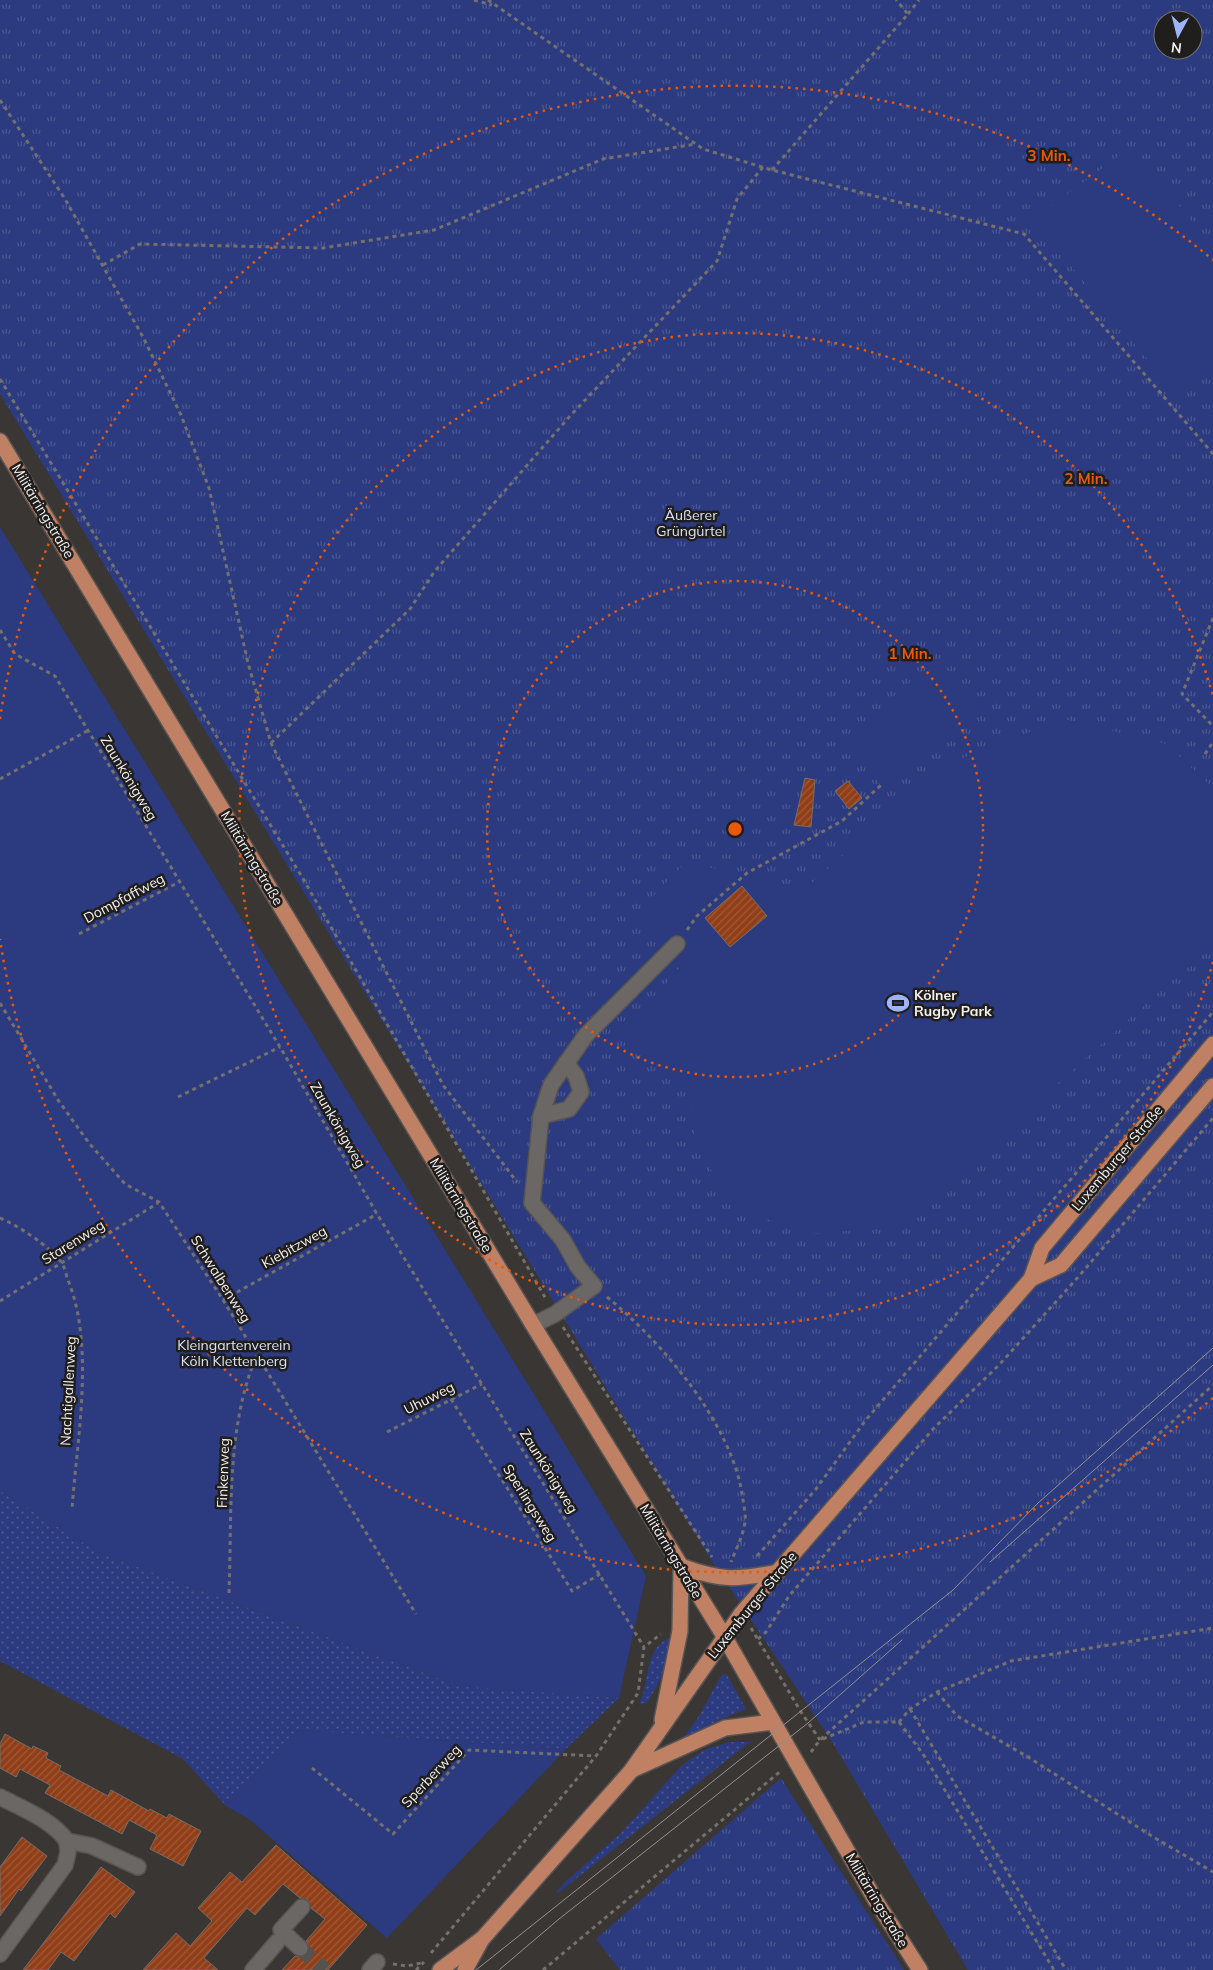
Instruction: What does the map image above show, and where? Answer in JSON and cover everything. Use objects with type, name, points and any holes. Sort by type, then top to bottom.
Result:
[{"type":"main road","name":"Militärringstraße","points":[[0,441],[533,1325],[724,1636],[876,1902],[920,1970]]},
{"type":"main road","name":"Luxemburger Straße","points":[[440,1970],[482,1938],[630,1771],[741,1614],[1030,1279],[1042,1248],[1213,1044]]},
{"type":"main road","name":"Luxemburger Straße","points":[[1030,1279],[1061,1265],[1213,1086]]},
{"type":"main road","points":[[660,1730],[674,1671],[680,1631],[681,1566],[704,1575],[726,1579],[743,1579],[778,1572]]},
{"type":"main road","points":[[630,1771],[725,1728],[773,1722]]},
{"type":"main road","name":"Luxemburger Straße","points":[[465,1970],[482,1938]]},
{"type":"street","points":[[533,1325],[554,1314],[594,1286],[578,1267],[563,1240],[532,1203],[541,1116],[551,1085],[586,1035],[677,944]]},
{"type":"street","points":[[541,1116],[569,1109],[581,1092],[576,1076],[566,1063]]},
{"type":"street","points":[[0,1797],[60,1831],[67,1841],[68,1852],[65,1865],[0,1954]]},
{"type":"street","points":[[67,1841],[92,1846],[138,1867]]},
{"type":"street","points":[[300,1948],[281,1930],[302,1907]]},
{"type":"street","points":[[253,1970],[277,1942]]},
{"type":"path","points":[[474,0],[493,5]]},
{"type":"path","points":[[488,0],[704,149],[772,170],[1024,234],[1213,454]]},
{"type":"path","points":[[896,0],[908,14]]},
{"type":"path","points":[[772,170],[919,0]]},
{"type":"path","points":[[0,100],[65,199],[103,265],[143,337],[181,415],[209,488],[248,663],[270,743],[443,1085],[532,1203]]},
{"type":"path","points":[[103,265],[140,244],[322,248],[434,230],[603,159],[697,144]]},
{"type":"path","points":[[270,743],[410,609],[434,572],[563,424],[717,261],[737,199],[763,167]]},
{"type":"path","points":[[0,379],[302,876],[554,1314],[726,1579]]},
{"type":"path","points":[[1213,618],[1182,694],[1213,726]]},
{"type":"path","name":"Zaunkönigweg","points":[[0,630],[15,654],[54,676],[280,1047],[377,1214],[644,1647]]},
{"type":"path","points":[[0,779],[87,731]]},
{"type":"path","points":[[1204,754],[1213,742]]},
{"type":"path","points":[[677,944],[697,916],[747,873],[842,821],[881,785]]},
{"type":"path","name":"Dompfaffweg","points":[[79,934],[179,882]]},
{"type":"path","name":"Schwalbenweg","points":[[0,1003],[58,1100],[88,1143],[125,1184],[159,1202],[222,1300],[416,1614]]},
{"type":"path","points":[[750,1560],[760,1555],[816,1489],[865,1421],[1213,1012]]},
{"type":"path","points":[[178,1097],[280,1047]]},
{"type":"path","points":[[758,1639],[766,1632],[789,1596],[934,1428],[1017,1345],[1213,1118]]},
{"type":"path","name":"Starenweg","points":[[0,1301],[159,1202]]},
{"type":"path","name":"Kiebitzweg","points":[[222,1300],[377,1214]]},
{"type":"path","name":"Nachtigallenweg","points":[[0,1218],[36,1240],[61,1262],[75,1296],[82,1325],[83,1362],[72,1509]]},
{"type":"path","points":[[594,1286],[633,1318],[681,1373],[696,1394],[732,1458],[741,1483],[746,1521],[740,1543],[731,1561],[740,1564]]},
{"type":"path","name":"Finkenweg","points":[[229,1593],[236,1430],[245,1383],[256,1357]]},
{"type":"path","name":"Uhuweg","points":[[387,1432],[482,1384]]},
{"type":"path","points":[[820,1740],[1213,1385]]},
{"type":"path","name":"Sperlingsweg","points":[[451,1399],[572,1591],[600,1574]]},
{"type":"path","points":[[741,1614],[820,1740]]},
{"type":"path","points":[[820,1740],[864,1722],[899,1722],[910,1710],[937,1692],[1011,1661],[1213,1628]]},
{"type":"path","points":[[416,1970],[596,1756],[638,1693],[644,1647],[658,1634],[666,1633]]},
{"type":"path","points":[[937,1692],[956,1716],[1028,1757],[1155,1838],[1213,1872]]},
{"type":"path","points":[[910,1710],[1066,1970]]},
{"type":"path","points":[[899,1722],[923,1754],[1054,1970]]},
{"type":"path","name":"Sperberweg","points":[[312,1768],[392,1834],[469,1750],[596,1756]]},
{"type":"path","points":[[543,1970],[796,1761]]},
{"type":"path","points":[[373,1966],[407,1966],[422,1963]]},
{"type":"green space","name":"Äußerer Grüngürtel","points":[[0,0],[1213,0],[1213,1970],[968,1970],[831,1740],[708,1555],[0,394]]},
{"type":"green space","points":[[1131,147],[1213,247],[1213,357],[1173,390],[1033,220]]},
{"type":"green space","name":"Kleingartenverein Köln Klettenberg","points":[[0,527],[646,1576],[619,1698],[460,1686],[100,1553],[0,1491]]},
{"type":"green space","points":[[938,659],[981,709],[884,789],[842,741]]},
{"type":"green space","name":"Kölner Rugby Park","points":[[1064,719],[1166,744],[1213,788],[1213,922],[1205,950],[900,1227],[807,1234],[734,1207],[695,1144],[691,1089],[621,1039],[680,967],[631,919],[686,862],[805,889],[945,765]]},
{"type":"green space","points":[[0,1491],[100,1553],[460,1686],[619,1698],[566,1749],[298,1730],[226,1806],[183,1759],[0,1661]]},
{"type":"green space","points":[[673,1637],[666,1663],[656,1687],[647,1703],[639,1704],[643,1695],[652,1656],[663,1641]]},
{"type":"green space","points":[[722,1674],[727,1675],[746,1709],[717,1721],[679,1744],[699,1716]]},
{"type":"green space","points":[[298,1730],[566,1749],[387,1938],[249,1819],[226,1806]]},
{"type":"green space","points":[[729,1742],[750,1742],[558,1893],[556,1892],[622,1832],[681,1766],[704,1750]]},
{"type":"green space","points":[[781,1778],[904,1970],[620,1970],[596,1939]]},
{"type":"building","points":[[805,778],[815,780],[811,827],[794,825]]},
{"type":"building","points":[[848,781],[862,798],[849,809],[835,791]]},
{"type":"building","points":[[742,886],[767,916],[730,947],[705,918]]},
{"type":"building","points":[[5,1734],[32,1749],[33,1746],[48,1753],[46,1758],[61,1766],[59,1770],[108,1796],[111,1790],[149,1811],[150,1809],[167,1818],[169,1814],[201,1831],[183,1866],[150,1849],[157,1835],[129,1820],[122,1834],[45,1793],[50,1785],[20,1769],[16,1777],[0,1768],[0,1744]]},
{"type":"building","points":[[22,1837],[47,1856],[21,1891],[19,1889],[0,1916],[0,1867]]},
{"type":"building","points":[[276,1845],[367,1925],[328,1970],[282,1970],[295,1956],[302,1957],[307,1954],[309,1946],[306,1941],[325,1919],[311,1908],[308,1900],[300,1898],[283,1884],[255,1915],[247,1908],[204,1958],[218,1970],[143,1970],[176,1933],[190,1946],[212,1921],[198,1908],[230,1872],[242,1882]]},
{"type":"building","points":[[101,1867],[135,1892],[115,1918],[110,1913],[74,1961],[61,1952],[48,1970],[23,1970]]},
{"type":"tunnel","points":[[300,1948],[325,1970]]},
{"type":"tram line","points":[[476,1970],[953,1590],[1038,1503],[1213,1348]]},
{"type":"tram line","points":[[990,1562],[1213,1365]]},
{"type":"tram line","points":[[499,1970],[559,1919],[808,1723],[902,1640]]},
{"type":"place","name":"Kölner Rugby Park","points":[[898,1003]]}]
